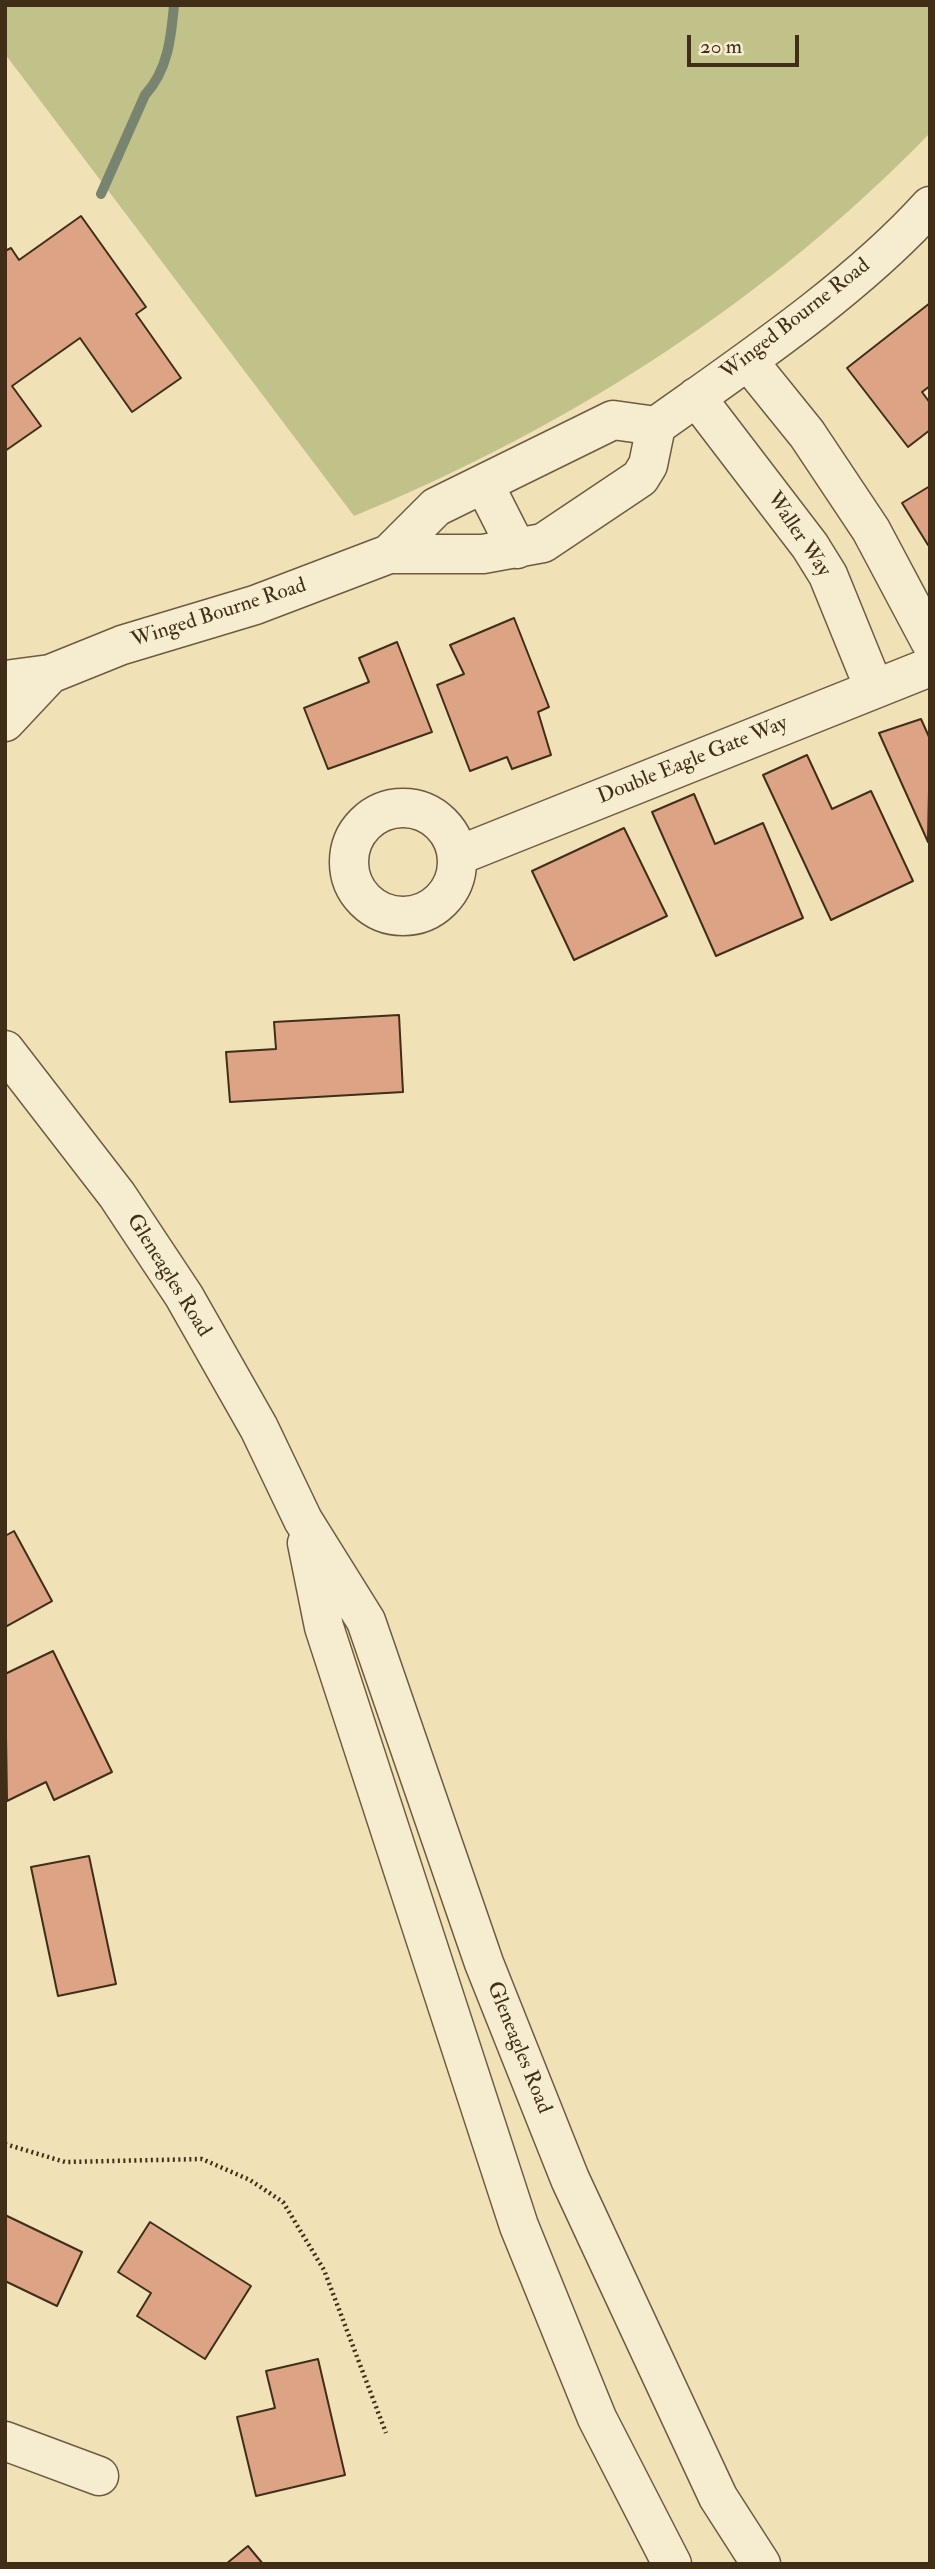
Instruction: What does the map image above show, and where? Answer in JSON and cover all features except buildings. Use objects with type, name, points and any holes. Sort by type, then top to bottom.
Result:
[{"type":"street","name":"Winged Bourne Road","points":[[5,680],[50,674],[122,645],[255,605],[389,554],[483,554],[543,543],[640,478],[648,465],[656,426],[748,361],[907,231],[930,206]]},
{"type":"street","points":[[748,361],[807,434],[871,530],[930,641]]},
{"type":"street","name":"Waller Way","points":[[696,397],[810,546],[828,575],[874,688]]},
{"type":"street","name":"Winged Bourne Road","points":[[389,554],[436,507],[613,420],[656,426]]},
{"type":"street","points":[[484,484],[517,549]]},
{"type":"street","name":"Double Eagle Gate Way","points":[[457,856],[930,667]]},
{"type":"street","name":"Winged Bourne Road","points":[[5,722],[50,674]]},
{"type":"street","name":"Gleneagles Road","points":[[5,1050],[117,1195],[184,1296],[259,1428],[303,1520],[366,1621],[484,1963],[570,2179],[718,2497],[761,2564]]},
{"type":"street","name":"Gleneagles Road","points":[[303,1520],[324,1628],[519,2226],[597,2418],[672,2564]]},
{"type":"street","points":[[5,2441],[99,2476]]},
{"type":"path","points":[[5,2144],[65,2162],[202,2159],[250,2180],[283,2202],[324,2270],[386,2433]]},
{"type":"green space","points":[[5,5],[930,5],[930,133],[867,194],[802,251],[733,305],[662,354],[588,400],[512,442],[434,481],[354,516],[5,54]]},
{"type":"waterway","points":[[101,194],[145,95],[159,75],[170,41],[174,5]]}]
